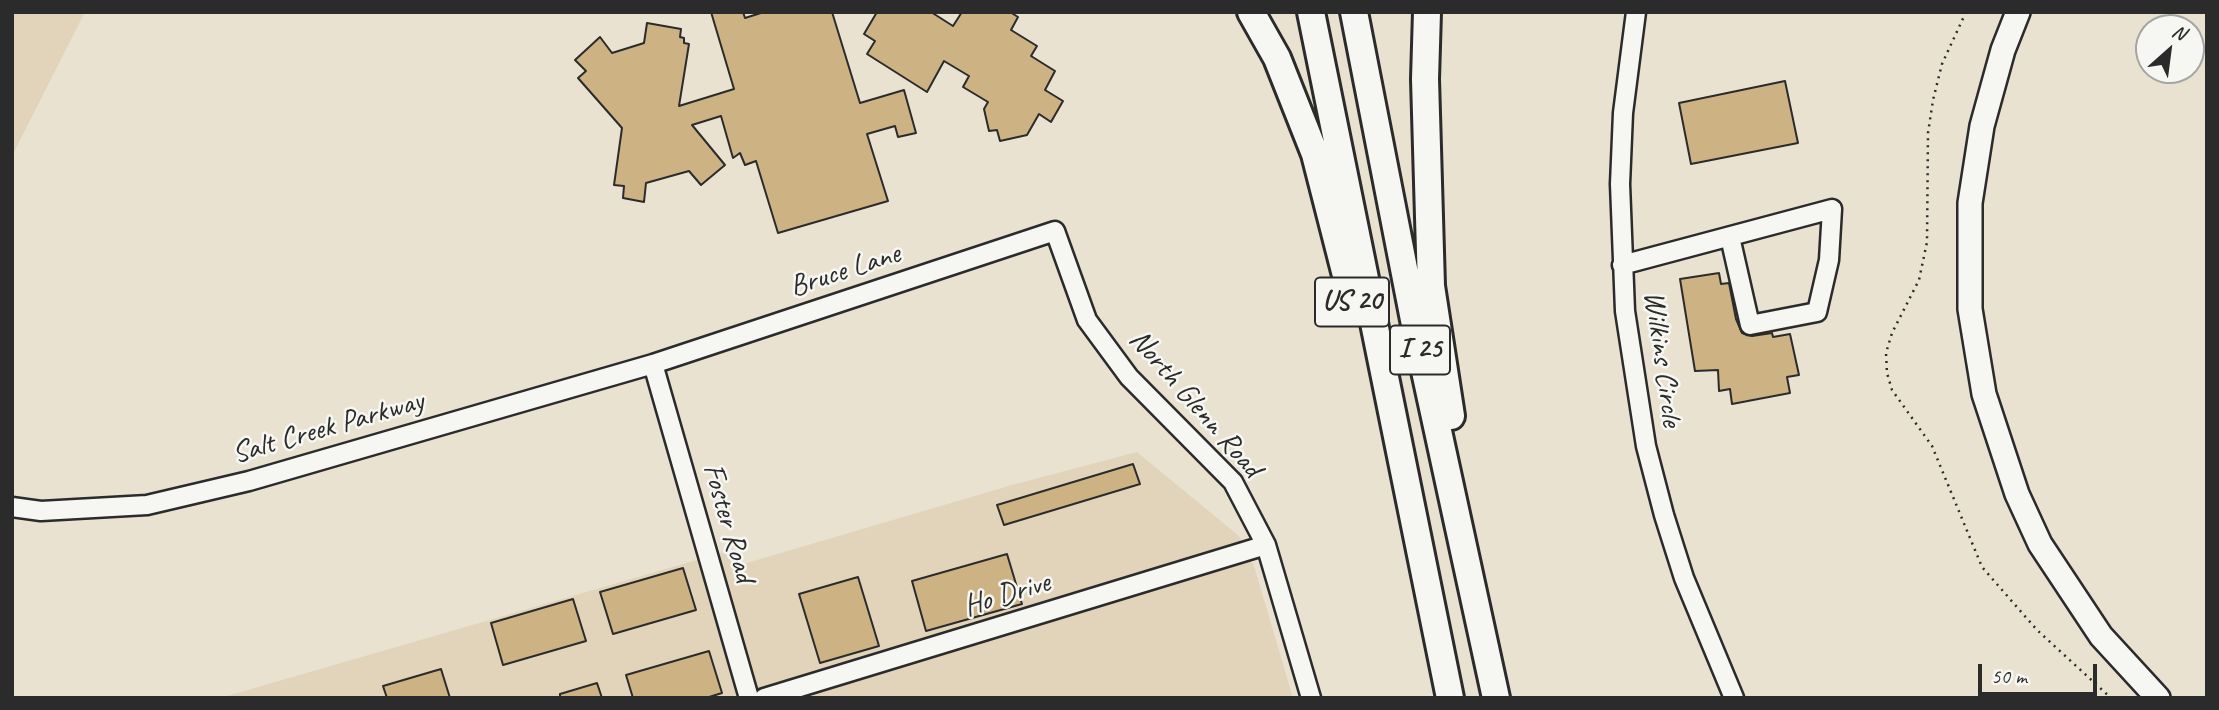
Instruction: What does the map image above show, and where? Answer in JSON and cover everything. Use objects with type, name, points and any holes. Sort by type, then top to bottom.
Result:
[{"type":"highway","name":"US 20","points":[[1251,12],[1277,58],[1315,154],[1428,601]]},
{"type":"highway","name":"I 25","points":[[1311,12],[1428,601],[1450,698]]},
{"type":"highway","name":"I 25","points":[[1353,12],[1415,325],[1494,692]]},
{"type":"highway","points":[[1427,12],[1424,79],[1431,286],[1494,692]]},
{"type":"main road","points":[[2018,12],[2003,50],[1982,126],[1970,203],[1970,309],[1984,394],[2017,494],[2040,544],[2101,636],[2158,698]]},
{"type":"street","name":"Wilkins Circle","points":[[1636,12],[1623,113],[1620,184],[1625,311],[1646,446],[1658,492],[1684,578],[1734,698]]},
{"type":"street","points":[[1622,265],[1832,209],[1829,260],[1817,312],[1750,325],[1730,237]]},
{"type":"street","name":"Bruce Lane","points":[[653,364],[1055,231]]},
{"type":"street","name":"North Glenn Road","points":[[1055,231],[1087,320],[1129,377],[1233,482],[1266,545],[1311,698]]},
{"type":"street","name":"Salt Creek Parkway","points":[[12,507],[41,511],[147,505],[249,481],[653,364]]},
{"type":"street","name":"Foster Road","points":[[653,364],[749,698]]},
{"type":"street","name":"Ho Drive","points":[[764,698],[1266,545]]},
{"type":"path","points":[[1966,12],[1942,64],[1933,100],[1928,133],[1927,242],[1920,280],[1892,333],[1886,353],[1887,373],[1892,390],[1932,446],[1982,567],[2037,630],[2111,698]]},
{"type":"shaded area","points":[[12,12],[85,12],[12,156]]},
{"type":"shaded area","points":[[1137,452],[1239,536],[1255,569],[1293,698],[220,698],[728,551],[733,567],[1012,485]]},
{"type":"building","points":[[711,12],[743,12],[745,18],[764,12],[832,12],[860,103],[904,90],[916,133],[898,137],[895,126],[867,134],[888,201],[778,233],[756,161],[745,165],[740,153],[733,158],[721,116],[692,125],[725,165],[701,185],[689,171],[646,183],[644,202],[623,198],[624,186],[614,185],[622,128],[578,78],[586,71],[575,60],[600,37],[612,53],[644,43],[647,23],[681,29],[680,37],[684,38],[684,43],[689,44],[679,106],[734,89]]},
{"type":"building","points":[[877,12],[931,12],[953,26],[962,12],[1010,12],[1018,17],[1011,30],[1037,46],[1031,56],[1055,71],[1045,90],[1063,101],[1051,122],[1039,114],[1027,135],[1000,141],[997,130],[989,131],[984,109],[988,102],[963,87],[969,76],[944,61],[927,92],[867,54],[875,41],[864,34]]},
{"type":"building","points":[[1785,81],[1798,143],[1691,164],[1679,103]]},
{"type":"building","points":[[1719,273],[1721,284],[1729,283],[1736,319],[1742,333],[1752,336],[1772,333],[1773,337],[1790,334],[1799,375],[1787,377],[1790,393],[1732,404],[1730,389],[1719,391],[1718,370],[1695,371],[1680,279]]},
{"type":"building","points":[[1133,464],[1140,484],[1004,525],[997,505]]},
{"type":"building","points":[[1007,554],[1022,604],[926,631],[912,581]]},
{"type":"building","points":[[683,568],[696,610],[613,634],[600,592]]},
{"type":"building","points":[[858,577],[879,646],[820,663],[799,594]]},
{"type":"building","points":[[573,599],[586,641],[503,665],[491,623]]},
{"type":"building","points":[[709,651],[722,693],[706,698],[633,698],[626,675]]},
{"type":"building","points":[[441,669],[450,698],[387,698],[383,686]]},
{"type":"building","points":[[597,683],[602,698],[560,698],[560,694]]}]
